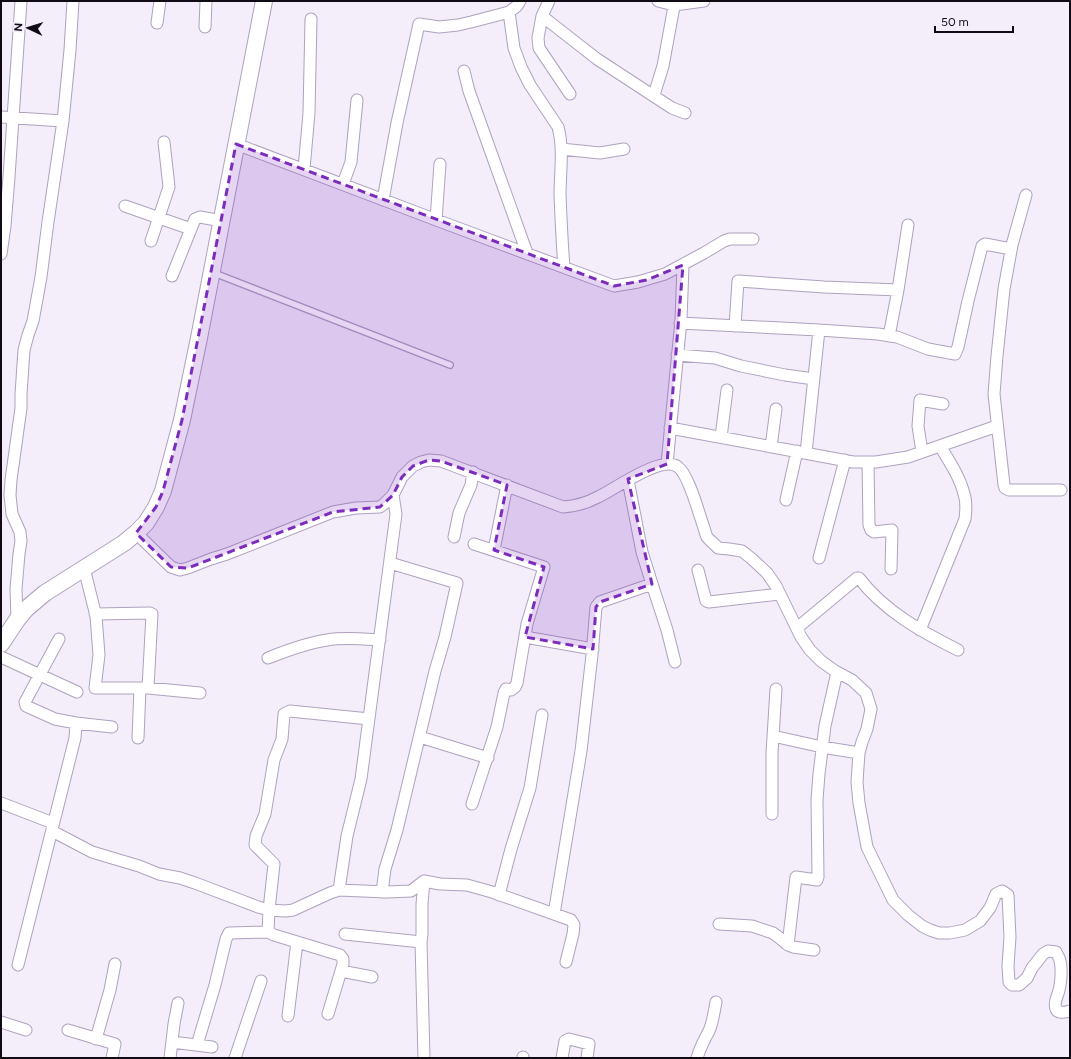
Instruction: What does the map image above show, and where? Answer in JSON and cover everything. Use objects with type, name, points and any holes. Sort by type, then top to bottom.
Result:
[{"type":"main road","points":[[1,644],[17,620],[45,593],[124,543],[136,533],[146,523],[156,507],[163,491],[182,420],[264,1]]},
{"type":"street","points":[[1,254],[5,226],[21,1]]},
{"type":"street","points":[[17,620],[16,589],[21,541],[20,532],[12,514],[10,495],[11,480],[21,408],[24,350],[33,320],[41,277],[63,120],[73,1]]},
{"type":"street","points":[[157,23],[160,1]]},
{"type":"street","points":[[205,27],[206,1]]},
{"type":"street","points":[[383,200],[397,123],[419,24],[439,27],[458,25],[509,12],[517,6],[520,1]]},
{"type":"street","points":[[549,1],[542,16],[538,38],[539,48],[570,94]]},
{"type":"street","points":[[658,1],[675,3],[704,1]]},
{"type":"street","points":[[654,95],[663,66],[675,3]]},
{"type":"street","points":[[509,12],[514,48],[521,67],[530,85],[558,127],[560,134],[560,201],[564,267]]},
{"type":"street","points":[[542,16],[597,59],[672,108],[685,113]]},
{"type":"street","points":[[304,169],[309,114],[311,19]]},
{"type":"street","points":[[464,71],[469,90],[527,253]]},
{"type":"street","points":[[343,184],[350,162],[357,100]]},
{"type":"street","points":[[1,117],[63,120]]},
{"type":"street","points":[[151,241],[169,187],[164,142]]},
{"type":"street","points":[[236,144],[614,286],[647,280],[665,274],[724,241],[730,239],[753,239]]},
{"type":"street","points":[[561,150],[600,153],[624,149]]},
{"type":"street","points":[[436,220],[440,164]]},
{"type":"street","points":[[1026,195],[1011,249],[1004,289],[994,394],[997,426],[1005,488],[1009,490],[1061,490]]},
{"type":"street","points":[[125,206],[191,228]]},
{"type":"street","points":[[172,276],[195,219],[200,218],[222,221]]},
{"type":"street","points":[[889,336],[908,225]]},
{"type":"street","points":[[680,323],[878,334],[897,337],[928,349],[955,354],[958,347],[982,246],[985,244],[1011,249]]},
{"type":"street","points":[[667,464],[680,323],[683,265]]},
{"type":"street","points":[[735,326],[738,281],[898,290]]},
{"type":"street","points":[[786,500],[801,452],[814,379],[819,330]]},
{"type":"street","points":[[677,355],[715,358],[741,366],[814,379]]},
{"type":"street","points":[[721,437],[727,390]]},
{"type":"street","points":[[922,452],[918,426],[920,400],[943,404]]},
{"type":"street","points":[[771,447],[776,409]]},
{"type":"street","points":[[670,428],[853,462],[868,462],[894,460],[908,457],[997,426]]},
{"type":"street","points":[[920,630],[965,519],[965,495],[960,480],[940,446]]},
{"type":"street","points":[[136,533],[171,567],[180,570],[226,554],[333,512],[380,506],[393,495],[402,477],[413,466],[428,460],[441,461],[563,506],[574,506],[586,503],[652,468],[667,464],[678,466],[691,489],[707,536],[718,548],[742,551],[766,572],[776,586],[801,637],[810,650],[820,661],[852,680],[866,692],[871,709],[867,729],[859,753],[857,782],[859,803],[867,847],[893,900],[922,926],[939,933],[950,933],[965,930],[980,921],[990,908],[996,894],[1002,891],[1008,895],[1010,915],[1008,966],[1009,982],[1012,985],[1019,985],[1027,978],[1032,968],[1043,954],[1048,951],[1056,952],[1060,960],[1061,976],[1060,988],[1055,1002],[1056,1009],[1058,1012],[1070,1012]]},
{"type":"street","points":[[819,558],[845,460]]},
{"type":"street","points":[[868,462],[869,525],[871,530],[874,532],[892,530],[891,569]]},
{"type":"street","points":[[454,537],[459,513],[470,485],[473,472]]},
{"type":"street","points":[[628,480],[642,552],[667,630],[675,662]]},
{"type":"street","points":[[494,550],[507,485]]},
{"type":"street","points":[[339,890],[347,836],[361,779],[396,514],[393,495]]},
{"type":"street","points":[[472,804],[497,727],[504,693],[506,689],[511,690],[515,687],[517,682],[527,624],[544,567],[474,544]]},
{"type":"street","points":[[382,892],[385,869],[397,830],[457,584],[390,563]]},
{"type":"street","points":[[84,568],[95,614],[99,655],[95,688],[144,688],[200,693]]},
{"type":"street","points":[[698,570],[706,601],[709,602],[780,594]]},
{"type":"street","points":[[797,628],[857,578],[859,578],[887,608],[920,630],[958,650]]},
{"type":"street","points":[[554,914],[581,751],[593,649],[596,607],[600,602],[652,584]]},
{"type":"street","points":[[95,614],[152,614],[138,738]]},
{"type":"street","points":[[268,658],[299,646],[328,639],[353,638],[380,640]]},
{"type":"street","points":[[525,638],[593,649]]},
{"type":"street","points":[[59,639],[25,702],[26,706],[55,719],[112,727]]},
{"type":"street","points":[[1,657],[77,692]]},
{"type":"street","points":[[788,945],[796,876],[817,880],[818,877],[817,800],[822,746],[837,672]]},
{"type":"street","points":[[772,814],[773,736],[776,689]]},
{"type":"street","points":[[268,932],[274,864],[255,845],[256,836],[265,814],[274,760],[282,739],[284,714],[290,711],[369,719]]},
{"type":"street","points":[[499,895],[511,849],[530,788],[542,715]]},
{"type":"street","points":[[18,965],[75,738],[76,723]]},
{"type":"street","points":[[773,736],[859,753]]},
{"type":"street","points":[[420,737],[488,758]]},
{"type":"street","points":[[1,803],[52,827],[92,852],[139,866],[159,874],[180,878],[269,910],[293,910],[339,890],[382,892],[411,891],[424,881],[440,884],[466,885],[571,920],[574,925],[573,934],[566,962]]},
{"type":"street","points":[[424,881],[421,942],[424,1058]]},
{"type":"street","points":[[719,924],[752,926],[772,933],[793,947],[814,950]]},
{"type":"street","points":[[197,1045],[215,985],[226,939],[229,933],[268,932],[340,955],[343,964],[328,1014]]},
{"type":"street","points":[[345,934],[421,942]]},
{"type":"street","points":[[288,1016],[297,942]]},
{"type":"street","points":[[96,1039],[110,990],[115,964]]},
{"type":"street","points":[[340,971],[372,977]]},
{"type":"street","points":[[234,1058],[261,980]]},
{"type":"street","points":[[697,1058],[711,1024],[716,1002]]},
{"type":"street","points":[[170,1058],[178,1003]]},
{"type":"street","points":[[1,1022],[26,1030]]},
{"type":"street","points":[[68,1030],[115,1044],[112,1058]]},
{"type":"street","points":[[562,1058],[565,1041],[568,1039],[589,1044],[586,1058]]},
{"type":"street","points":[[172,1042],[212,1047]]},
{"type":"lane","points":[[212,272],[450,365]]},
{"type":"highlighted area","points":[[236,144],[614,286],[647,280],[683,265],[667,464],[628,479],[652,584],[600,602],[596,607],[593,649],[525,637],[544,567],[494,550],[507,485],[441,461],[429,460],[413,466],[402,477],[393,495],[380,507],[333,512],[188,568],[171,567],[136,533],[156,507],[163,491],[182,420]]}]
